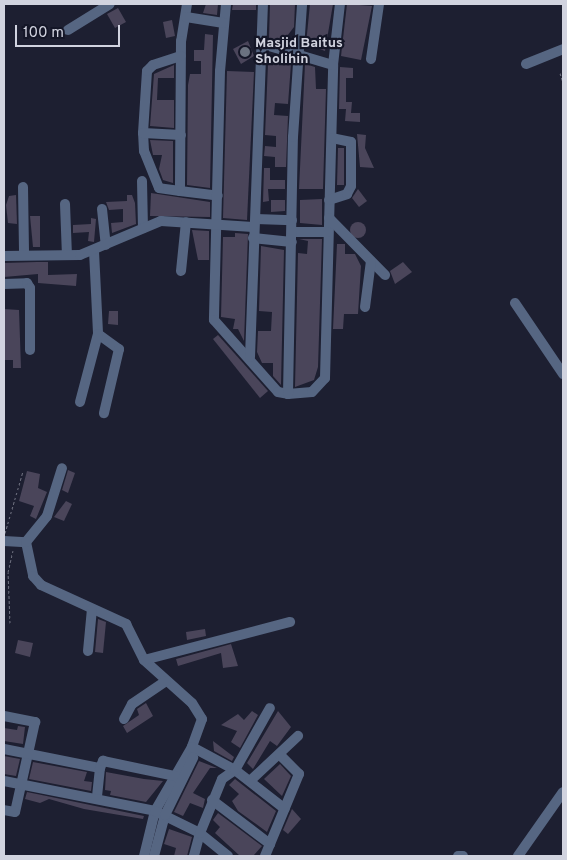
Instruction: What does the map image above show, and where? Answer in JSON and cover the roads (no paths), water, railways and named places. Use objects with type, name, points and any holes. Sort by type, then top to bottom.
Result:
[{"type":"street","points":[[68,30],[110,4]]},
{"type":"street","points":[[180,191],[181,56],[187,4]]},
{"type":"street","points":[[226,4],[218,196],[215,224],[215,323],[250,357],[278,392],[288,394],[312,392],[325,378],[333,65],[340,4]]},
{"type":"street","points":[[250,357],[258,43],[263,4]]},
{"type":"street","points":[[288,394],[297,55],[302,4]]},
{"type":"street","points":[[371,60],[379,4]]},
{"type":"street","points":[[186,17],[224,23]]},
{"type":"street","points":[[258,43],[333,65]]},
{"type":"street","points":[[526,64],[563,49]]},
{"type":"street","points":[[181,56],[153,64],[147,71],[143,133],[144,151],[159,188],[218,196]]},
{"type":"street","points":[[143,133],[181,135]]},
{"type":"street","points":[[330,200],[347,194],[351,186],[351,142],[332,138]]},
{"type":"street","points":[[142,180],[142,228]]},
{"type":"street","points":[[23,188],[24,254]]},
{"type":"street","points":[[65,204],[67,255]]},
{"type":"street","points":[[102,209],[106,245]]},
{"type":"street","points":[[329,218],[385,275]]},
{"type":"street","points":[[4,256],[24,254],[67,255],[94,252],[142,228],[161,222],[215,224],[292,220]]},
{"type":"street","points":[[180,271],[186,222]]},
{"type":"street","points":[[253,238],[292,237],[328,232]]},
{"type":"street","points":[[80,402],[98,334],[94,252]]},
{"type":"street","points":[[366,306],[371,261]]},
{"type":"street","points":[[4,284],[27,283],[30,288],[30,350]]},
{"type":"street","points":[[515,303],[563,374]]},
{"type":"street","points":[[98,334],[119,347],[104,413]]},
{"type":"street","points":[[4,541],[22,540],[47,516],[62,468]]},
{"type":"street","points":[[22,540],[37,581],[58,596],[92,608],[126,624],[144,660],[202,719],[195,748],[160,813],[154,856]]},
{"type":"street","points":[[88,651],[92,608]]},
{"type":"street","points":[[144,660],[290,622]]},
{"type":"street","points":[[124,718],[132,704],[166,681]]},
{"type":"street","points":[[194,856],[212,800],[228,772],[235,770],[270,708]]},
{"type":"street","points":[[4,716],[35,722],[25,784],[15,812],[4,810]]},
{"type":"street","points":[[250,781],[280,755],[298,736]]},
{"type":"street","points":[[195,748],[235,770],[285,808]]},
{"type":"street","points":[[144,856],[175,776],[195,748]]},
{"type":"street","points":[[4,749],[100,768]]},
{"type":"street","points":[[265,856],[299,774],[280,755]]},
{"type":"street","points":[[97,797],[100,768],[103,761],[175,776]]},
{"type":"street","points":[[4,781],[97,797],[160,813],[200,833],[228,856]]},
{"type":"street","points":[[518,856],[562,795]]},
{"type":"street","points":[[212,800],[270,844]]},
{"type":"street","points":[[458,856],[463,856]]},
{"type":"place","name":"Masjid Baitus Sholihin","points":[[245,52]]}]
